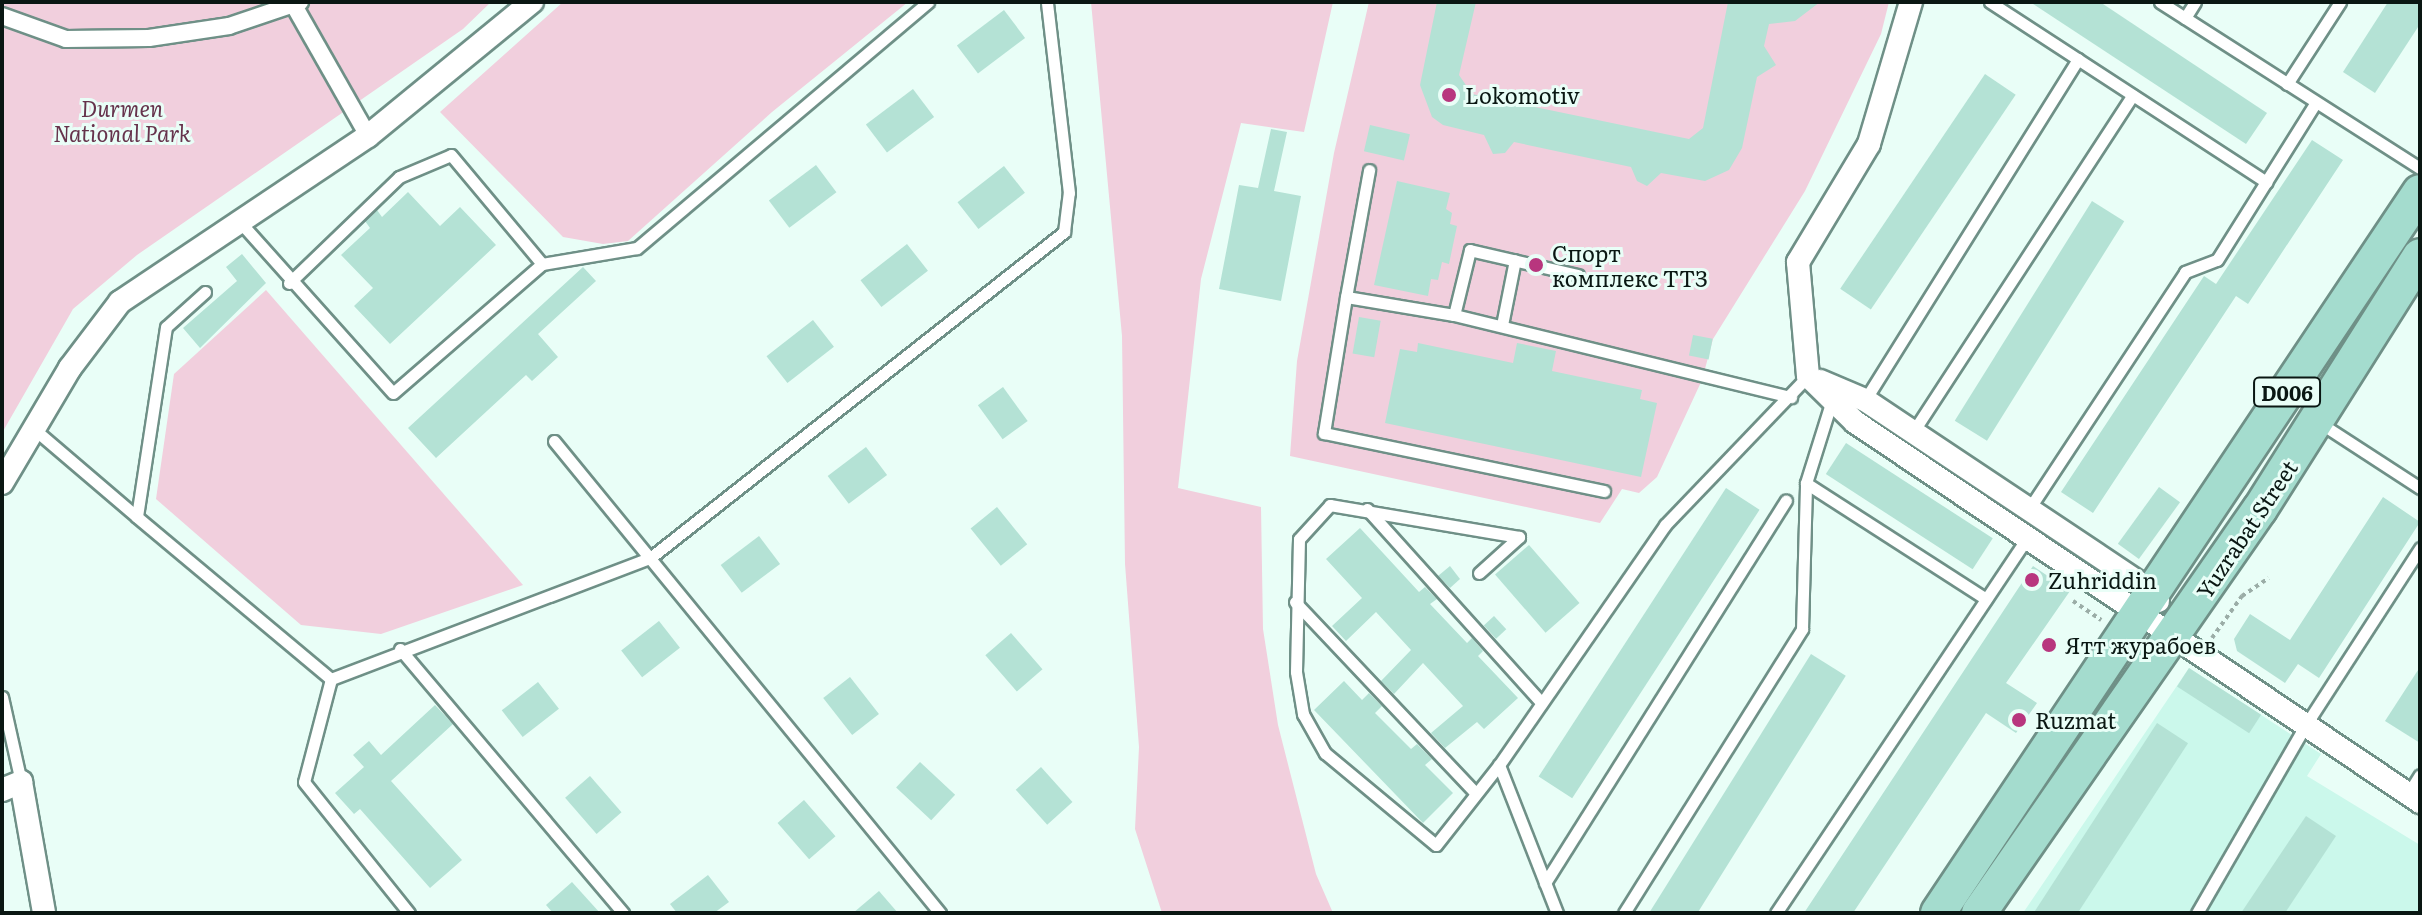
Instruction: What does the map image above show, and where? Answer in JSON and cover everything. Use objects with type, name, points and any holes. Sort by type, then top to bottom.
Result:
[{"type":"main road","name":"Yuzrabat Street","points":[[1938,913],[2420,192]]},
{"type":"main road","name":"Yuzrabat Street","points":[[1979,913],[2317,422],[2420,256]]},
{"type":"street","points":[[2,483],[96,329],[120,302],[368,136],[532,2]]},
{"type":"street","points":[[1911,2],[1869,144],[1798,262],[1808,376],[1834,394],[1855,422],[2028,537],[2147,603]]},
{"type":"street","points":[[2,16],[66,39],[149,38],[229,26],[295,4],[368,136]]},
{"type":"street","points":[[1834,394],[1865,400],[2029,509],[2147,603],[2173,634],[2414,798]]},
{"type":"street","points":[[12,786],[44,913]]},
{"type":"lane","points":[[240,222],[289,283],[393,393],[542,264],[637,248],[928,2]]},
{"type":"lane","points":[[331,679],[400,649],[650,558],[1064,232],[1069,193],[1047,2]]},
{"type":"lane","points":[[1990,2],[2266,182]]},
{"type":"lane","points":[[2160,2],[2420,168]]},
{"type":"lane","points":[[2185,18],[2195,2]]},
{"type":"lane","points":[[2287,84],[2340,2]]},
{"type":"lane","points":[[1865,400],[2078,59]]},
{"type":"lane","points":[[1913,432],[2133,95]]},
{"type":"lane","points":[[2029,509],[2185,272],[2217,260],[2316,102]]},
{"type":"lane","points":[[289,283],[399,177],[451,155],[542,264]]},
{"type":"lane","points":[[1369,170],[1324,433],[1604,491]]},
{"type":"lane","points":[[1454,315],[1470,250],[1578,275]]},
{"type":"lane","points":[[1502,325],[1515,260]]},
{"type":"lane","points":[[137,517],[166,327],[205,292]]},
{"type":"lane","points":[[1346,297],[1502,325],[1791,397]]},
{"type":"lane","points":[[1479,573],[1519,537],[1330,505],[1299,539],[1295,602],[1296,672],[1303,714],[1325,753],[1436,845],[1474,791],[1499,765],[1540,701],[1665,525],[1808,376]]},
{"type":"lane","points":[[1624,913],[1802,629],[1806,483],[1834,394]]},
{"type":"lane","points":[[2317,422],[2420,488]]},
{"type":"lane","points":[[34,429],[331,679]]},
{"type":"lane","points":[[554,441],[940,913]]},
{"type":"lane","points":[[1806,483],[1986,599]]},
{"type":"lane","points":[[1545,883],[1786,501]]},
{"type":"lane","points":[[1367,509],[1540,701]]},
{"type":"lane","points":[[1776,913],[2028,537]]},
{"type":"lane","points":[[2197,913],[2305,726],[2420,548]]},
{"type":"lane","points":[[1295,602],[1474,791]]},
{"type":"lane","points":[[400,649],[623,913]]},
{"type":"lane","points":[[331,679],[304,782],[409,913]]},
{"type":"lane","points":[[2,697],[12,786]]},
{"type":"lane","points":[[1499,765],[1557,913]]},
{"type":"lane","points":[[2414,798],[2420,775]]},
{"type":"path","points":[[2212,638],[2242,596],[2269,578]]},
{"type":"path","points":[[2235,590],[2242,596]]},
{"type":"path","points":[[2073,601],[2105,623]]},
{"type":"shaded area","points":[[2189,668],[2321,754],[2307,776],[2420,845],[2420,913],[2023,913]]},
{"type":"green space","name":"Durmen National Park","points":[[2,2],[491,2],[463,29],[137,255],[73,309],[2,433]]},
{"type":"green space","points":[[563,2],[908,2],[772,112],[628,241],[603,244],[563,237],[440,112]]},
{"type":"green space","points":[[1091,2],[1333,2],[1304,132],[1241,123],[1201,279],[1178,488],[1261,507],[1263,629],[1278,725],[1316,874],[1333,913],[1162,913],[1135,829],[1139,747],[1125,564],[1122,336]]},
{"type":"green space","name":"Спорт комплекс ТТЗ","points":[[1369,2],[1889,2],[1881,34],[1805,191],[1713,339],[1702,380],[1657,477],[1639,493],[1622,489],[1600,523],[1290,456],[1297,361],[1334,153]]},
{"type":"green space","points":[[266,290],[523,585],[381,634],[301,625],[156,499],[174,374]]},
{"type":"building","name":"Lokomotiv","points":[[1437,2],[1476,2],[1459,75],[1472,94],[1689,139],[1703,128],[1728,2],[1820,2],[1795,21],[1769,24],[1764,46],[1776,65],[1757,77],[1742,148],[1729,170],[1705,181],[1661,173],[1647,186],[1637,181],[1631,167],[1514,142],[1505,153],[1493,154],[1484,135],[1443,125],[1432,117],[1420,85]]},
{"type":"building","points":[[2030,2],[2100,2],[2267,113],[2246,144]]},
{"type":"building","points":[[2388,2],[2420,2],[2420,24],[2375,93],[2343,72]]},
{"type":"building","points":[[1004,10],[1025,38],[978,73],[957,46]]},
{"type":"building","points":[[1985,74],[2016,95],[1871,309],[1840,289]]},
{"type":"building","points":[[913,89],[934,117],[887,152],[866,125]]},
{"type":"building","points":[[1370,125],[1410,134],[1404,161],[1364,151]]},
{"type":"building","points":[[1271,129],[1287,132],[1274,191],[1301,196],[1281,301],[1219,289],[1239,185],[1258,188]]},
{"type":"building","points":[[2312,140],[2343,160],[2248,304],[2236,296],[2093,513],[2061,492],[2204,276],[2216,284]]},
{"type":"building","points":[[816,165],[836,192],[789,228],[769,201]]},
{"type":"building","points":[[1004,166],[1025,193],[978,229],[958,202]]},
{"type":"building","points":[[1397,181],[1450,193],[1446,209],[1452,213],[1450,224],[1457,226],[1449,264],[1442,262],[1438,280],[1431,279],[1428,296],[1374,285]]},
{"type":"building","points":[[408,192],[440,226],[460,207],[496,245],[390,344],[354,306],[373,288],[341,255],[370,228],[365,221],[377,210],[382,217]]},
{"type":"building","points":[[2092,201],[2124,221],[1987,441],[1955,421]]},
{"type":"building","points":[[907,244],[928,271],[881,307],[861,280]]},
{"type":"building","points":[[242,254],[266,283],[200,348],[183,328],[237,281],[226,267]]},
{"type":"building","points":[[583,267],[596,281],[538,334],[558,357],[532,381],[526,375],[436,458],[408,428]]},
{"type":"building","points":[[1359,317],[1381,321],[1374,357],[1353,353]]},
{"type":"building","points":[[813,320],[834,347],[787,383],[767,356]]},
{"type":"building","points":[[1693,335],[1713,339],[1709,359],[1689,356]]},
{"type":"building","points":[[1418,343],[1513,363],[1517,343],[1556,351],[1552,371],[1642,390],[1640,399],[1657,403],[1641,477],[1385,423],[1400,349],[1417,352]]},
{"type":"building","points":[[1003,387],[1028,421],[1003,439],[978,405]]},
{"type":"building","points":[[1846,443],[1993,538],[1973,569],[1826,474]]},
{"type":"building","points":[[866,447],[887,475],[849,504],[828,476]]},
{"type":"building","points":[[2159,487],[2180,502],[2139,559],[2118,544]]},
{"type":"building","points":[[1726,488],[1760,510],[1572,798],[1539,777]]},
{"type":"building","points":[[2383,497],[2420,522],[2319,678],[2298,664],[2285,683],[2237,651],[2234,639],[2250,614],[2290,640]]},
{"type":"building","points":[[997,507],[1027,544],[1001,566],[971,528]]},
{"type":"building","points":[[1360,528],[1419,592],[1425,587],[1437,599],[1430,604],[1467,643],[1472,638],[1483,651],[1478,656],[1518,698],[1484,729],[1477,722],[1445,748],[1431,733],[1463,706],[1423,663],[1394,694],[1381,681],[1411,650],[1376,612],[1346,641],[1332,626],[1362,598],[1326,559]]},
{"type":"building","points":[[759,536],[780,564],[742,593],[721,565]]},
{"type":"building","points":[[1529,545],[1580,603],[1546,633],[1495,575]]},
{"type":"building","points":[[1450,566],[1460,579],[1450,588],[1438,576]]},
{"type":"building","points":[[2033,566],[2070,591],[2006,683],[2037,703],[2016,733],[1986,713],[1853,913],[1804,913]]},
{"type":"building","points":[[1494,616],[1506,629],[1496,639],[1484,626]]},
{"type":"building","points":[[659,621],[680,648],[642,677],[621,651]]},
{"type":"building","points":[[1011,633],[1042,669],[1017,692],[985,655]]},
{"type":"building","points":[[1811,654],[1846,676],[1698,913],[1649,913]]},
{"type":"building","points":[[2420,667],[2420,743],[2385,721]]},
{"type":"building","points":[[2189,668],[2261,715],[2249,733],[2177,686]]},
{"type":"building","points":[[850,677],[879,714],[852,735],[823,698]]},
{"type":"building","points":[[1344,681],[1362,700],[1369,693],[1382,706],[1375,713],[1411,749],[1417,744],[1432,759],[1425,765],[1453,793],[1423,823],[1314,710]]},
{"type":"building","points":[[538,682],[559,709],[523,737],[502,710]]},
{"type":"building","points":[[435,705],[453,724],[391,781],[462,860],[430,888],[360,809],[354,814],[335,793],[364,767],[353,755],[369,741],[381,755]]},
{"type":"building","points":[[2157,723],[2188,743],[2078,913],[2034,913]]},
{"type":"building","points":[[920,762],[955,795],[931,820],[896,788]]},
{"type":"building","points":[[1041,767],[1072,802],[1047,825],[1016,790]]},
{"type":"building","points":[[590,776],[621,812],[597,834],[565,798]]},
{"type":"building","points":[[804,800],[835,836],[809,859],[778,823]]},
{"type":"building","points":[[2306,816],[2336,836],[2285,913],[2241,913]]},
{"type":"building","points":[[708,875],[729,902],[714,913],[677,913],[670,904]]},
{"type":"building","points":[[572,882],[600,913],[553,913],[546,905]]},
{"type":"building","points":[[879,891],[898,913],[853,913]]},
{"type":"place","name":"Lokomotiv","points":[[1449,95]]},
{"type":"place","name":"Спорт комплекс ТТЗ","points":[[1536,265]]},
{"type":"place","name":"Zuhriddin","points":[[2032,580]]},
{"type":"place","name":"Ятт журабоев","points":[[2049,645]]},
{"type":"place","name":"Ruzmat","points":[[2019,720]]}]
